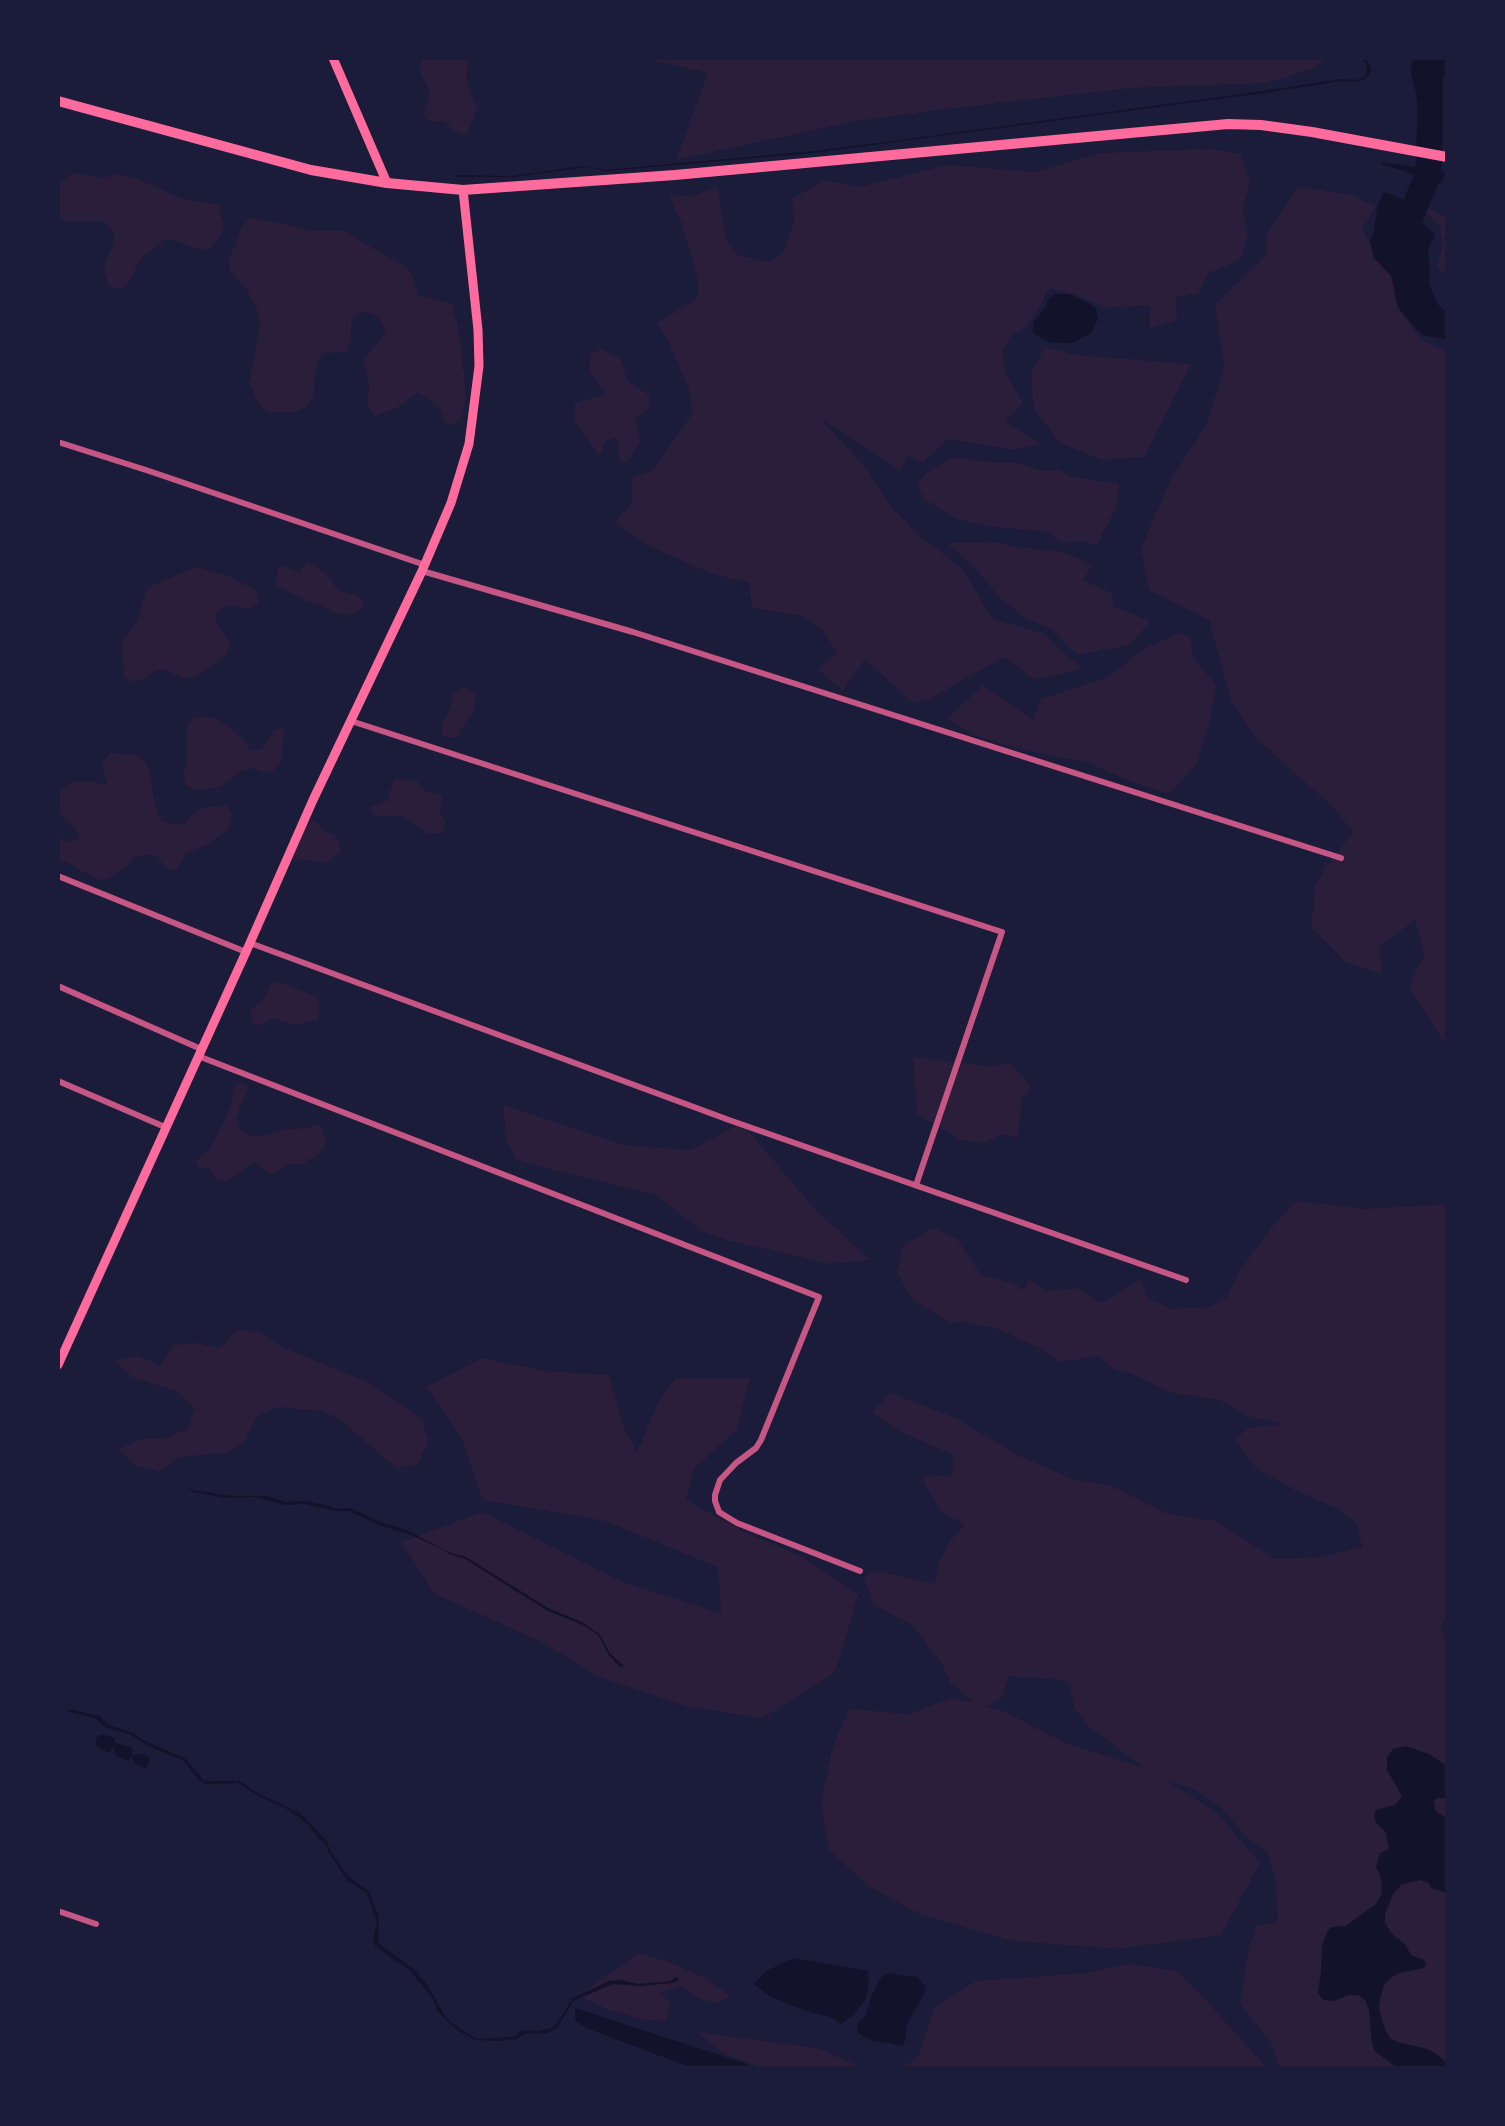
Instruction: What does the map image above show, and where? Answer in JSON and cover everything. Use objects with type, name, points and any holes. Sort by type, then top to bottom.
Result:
[{"type":"main road","points":[[333,58],[387,183]]},
{"type":"main road","points":[[58,100],[312,170],[387,183],[463,190],[675,175],[1228,124],[1261,125],[1312,132],[1447,157]]},
{"type":"main road","points":[[58,1364],[313,800],[424,568],[460,477],[470,444],[479,366],[478,330],[463,190]]},
{"type":"street","points":[[58,442],[149,471],[424,568],[1341,858]]},
{"type":"street","points":[[351,721],[1002,932],[916,1185]]},
{"type":"street","points":[[58,876],[703,1111],[1186,1280]]},
{"type":"street","points":[[58,986],[200,1053],[819,1297],[761,1440],[756,1448],[720,1480],[715,1501],[719,1512],[737,1523],[860,1571]]},
{"type":"street","points":[[58,1082],[165,1127]]},
{"type":"street","points":[[58,1912],[96,1924]]},
{"type":"shaded area","points":[[422,58],[468,58],[467,81],[477,109],[464,135],[453,130],[444,121],[433,122],[423,115],[430,92],[419,71]]},
{"type":"shaded area","points":[[645,58],[1327,58],[1314,68],[1268,83],[1130,88],[947,109],[856,121],[676,160],[708,73]]},
{"type":"shaded area","points":[[1360,58],[1366,58],[1372,70],[1364,80],[813,153],[605,171],[588,167],[512,177],[456,175],[511,176],[583,166],[605,170],[893,141],[1341,79],[1356,80],[1365,77],[1367,73],[1366,63]]},
{"type":"shaded area","points":[[1416,58],[1444,58],[1436,91],[1438,121],[1443,141],[1420,136],[1416,93],[1411,74],[1412,61]]},
{"type":"shaded area","points":[[1210,149],[1240,154],[1250,181],[1243,210],[1248,236],[1241,259],[1208,274],[1198,294],[1176,297],[1177,320],[1150,329],[1150,305],[1104,308],[1085,298],[1050,288],[1029,325],[1010,337],[1003,352],[1006,375],[1023,403],[1005,422],[1041,444],[1013,450],[948,439],[923,462],[908,456],[900,470],[820,418],[868,470],[889,504],[919,536],[961,567],[993,619],[1043,633],[1082,669],[1035,680],[1004,657],[928,700],[913,703],[865,659],[843,691],[818,670],[837,652],[823,631],[803,616],[753,608],[749,583],[712,574],[645,544],[615,522],[632,503],[632,477],[653,470],[692,414],[690,392],[669,343],[656,323],[697,299],[697,275],[681,222],[668,194],[690,197],[718,186],[726,239],[738,255],[769,262],[784,252],[794,221],[792,199],[824,180],[860,187],[947,165],[1035,172],[1100,153]]},
{"type":"shaded area","points":[[1382,162],[1446,173],[1441,183],[1381,164]]},
{"type":"shaded area","points":[[72,173],[102,178],[119,174],[138,179],[183,199],[219,205],[224,230],[209,250],[191,247],[175,240],[164,240],[141,259],[123,289],[111,287],[107,282],[104,265],[114,243],[111,227],[102,221],[67,222],[58,216],[58,184]]},
{"type":"shaded area","points":[[1298,187],[1352,195],[1376,207],[1362,229],[1378,258],[1392,268],[1396,305],[1421,339],[1447,352],[1447,1044],[1411,991],[1411,980],[1425,955],[1415,920],[1380,946],[1382,974],[1346,962],[1311,928],[1315,887],[1324,869],[1353,832],[1333,807],[1258,740],[1231,701],[1209,620],[1149,590],[1141,548],[1171,479],[1207,424],[1224,367],[1215,305],[1267,254],[1266,235]]},
{"type":"shaded area","points":[[1384,192],[1420,206],[1416,217],[1435,234],[1428,250],[1429,285],[1439,306],[1447,312],[1447,340],[1423,335],[1412,324],[1399,309],[1391,276],[1374,258],[1370,241],[1378,204]]},
{"type":"shaded area","points":[[1428,207],[1447,218],[1447,277],[1437,267],[1443,243],[1440,226],[1424,210]]},
{"type":"shaded area","points":[[251,217],[308,230],[343,231],[403,265],[412,274],[418,296],[453,304],[462,351],[466,397],[461,420],[450,425],[443,419],[439,407],[418,393],[398,407],[375,416],[367,407],[369,383],[363,360],[386,333],[382,322],[373,314],[361,311],[352,319],[351,341],[347,352],[323,353],[317,363],[313,398],[305,407],[294,412],[269,412],[259,405],[249,383],[260,325],[258,312],[247,290],[230,271],[229,260],[242,226]]},
{"type":"shaded area","points":[[1055,294],[1069,294],[1096,309],[1098,318],[1092,332],[1073,343],[1049,342],[1033,333],[1033,323]]},
{"type":"shaded area","points":[[1045,347],[1076,355],[1191,364],[1144,457],[1102,460],[1060,443],[1033,408],[1031,372]]},
{"type":"shaded area","points":[[601,349],[621,359],[627,380],[650,396],[649,408],[636,419],[640,442],[627,462],[619,461],[618,438],[607,440],[599,455],[574,421],[575,403],[606,394],[590,372],[590,354]]},
{"type":"shaded area","points":[[959,457],[986,462],[1019,463],[1041,471],[1059,470],[1072,477],[1122,484],[1119,484],[1116,508],[1097,545],[1079,541],[1061,543],[1047,532],[985,526],[957,519],[923,499],[917,484],[925,474],[947,460]]},
{"type":"shaded area","points":[[993,542],[1061,552],[1093,564],[1083,580],[1112,593],[1114,607],[1146,619],[1149,616],[1147,625],[1130,645],[1077,655],[1053,630],[1025,618],[999,597],[977,570],[947,543]]},
{"type":"shaded area","points":[[307,562],[328,576],[338,591],[355,594],[365,604],[351,615],[333,612],[276,585],[277,568],[283,566],[300,572]]},
{"type":"shaded area","points":[[202,568],[236,579],[257,591],[259,603],[250,609],[226,606],[216,613],[217,625],[231,644],[226,655],[198,675],[186,679],[165,670],[154,671],[145,679],[133,682],[124,676],[122,641],[136,622],[147,588],[191,569]]},
{"type":"shaded area","points":[[1180,632],[1191,639],[1193,658],[1216,685],[1210,721],[1196,765],[1168,794],[1085,762],[1029,751],[976,736],[947,719],[983,685],[1033,720],[1041,699],[1107,678],[1144,649]]},
{"type":"shaded area","points":[[466,687],[476,693],[474,711],[459,737],[442,736],[442,724],[450,708],[452,696],[460,688]]},
{"type":"shaded area","points":[[194,717],[217,718],[244,740],[250,750],[261,750],[274,730],[285,727],[281,762],[273,771],[264,772],[252,768],[241,771],[221,787],[198,790],[186,786],[183,774],[187,763],[187,727]]},
{"type":"shaded area","points":[[110,753],[135,755],[145,761],[161,820],[184,824],[202,808],[226,805],[232,815],[228,829],[209,844],[188,852],[174,872],[164,866],[157,856],[146,855],[134,857],[127,866],[108,879],[97,880],[67,862],[58,861],[58,836],[68,842],[80,839],[76,829],[59,812],[58,797],[61,789],[71,782],[107,785],[102,763]]},
{"type":"shaded area","points":[[395,778],[417,781],[425,791],[442,795],[440,812],[445,822],[443,833],[426,833],[401,816],[377,816],[371,813],[371,807],[387,800]]},
{"type":"shaded area","points":[[316,822],[338,840],[341,851],[326,864],[308,860],[296,861],[288,852],[291,835],[299,826]]},
{"type":"shaded area","points":[[276,981],[316,996],[320,1007],[318,1020],[296,1025],[274,1018],[258,1026],[253,1023],[250,1011],[263,1000],[271,984]]},
{"type":"shaded area","points":[[913,1057],[986,1066],[1010,1063],[1030,1085],[1028,1095],[1022,1095],[1018,1138],[1002,1134],[984,1143],[961,1140],[917,1114]]},
{"type":"shaded area","points":[[241,1082],[246,1085],[248,1091],[237,1118],[240,1130],[250,1136],[262,1136],[285,1129],[320,1125],[326,1139],[318,1155],[302,1164],[290,1164],[275,1173],[269,1173],[255,1163],[226,1182],[215,1179],[210,1169],[199,1167],[195,1162],[209,1150],[230,1108],[235,1084]]},
{"type":"shaded area","points":[[503,1105],[624,1145],[690,1150],[742,1123],[814,1208],[870,1260],[830,1264],[726,1240],[702,1231],[656,1195],[517,1161],[506,1140]]},
{"type":"shaded area","points":[[1296,1201],[1365,1209],[1447,1204],[1447,1612],[1441,1628],[1447,1639],[1447,2068],[1279,2068],[1272,2044],[1240,2004],[1248,1951],[1257,1925],[1277,1923],[1276,1883],[1268,1853],[1242,1833],[1223,1809],[1196,1790],[1164,1779],[1217,1813],[1260,1863],[1221,1935],[1118,1949],[1012,1941],[919,1914],[868,1886],[828,1849],[821,1803],[833,1746],[849,1709],[909,1714],[951,1698],[976,1703],[951,1684],[942,1664],[912,1625],[874,1605],[863,1577],[877,1571],[935,1584],[938,1564],[951,1540],[965,1525],[941,1512],[921,1477],[952,1475],[954,1455],[897,1430],[872,1412],[890,1393],[956,1418],[1018,1455],[1074,1480],[1113,1486],[1169,1514],[1216,1521],[1275,1559],[1321,1557],[1362,1547],[1357,1525],[1340,1510],[1298,1492],[1256,1468],[1234,1439],[1249,1428],[1281,1424],[1248,1416],[1219,1400],[1172,1393],[1132,1374],[1114,1369],[1098,1356],[1060,1362],[1037,1347],[995,1328],[950,1322],[913,1300],[897,1273],[902,1246],[933,1228],[957,1239],[981,1275],[1013,1283],[1024,1290],[1029,1280],[1048,1291],[1079,1288],[1101,1303],[1141,1279],[1147,1297],[1171,1309],[1210,1307],[1227,1297],[1239,1272],[1270,1229]],"holes":[[[1008,1676],[1060,1680],[1069,1684],[1075,1709],[1088,1726],[1145,1768],[1068,1744],[1004,1711],[983,1706],[990,1706],[1004,1695]]]},
{"type":"shaded area","points":[[236,1330],[259,1332],[280,1346],[370,1383],[423,1420],[428,1443],[418,1464],[396,1468],[343,1422],[322,1411],[276,1407],[256,1418],[246,1440],[226,1453],[179,1457],[160,1472],[136,1466],[118,1450],[140,1439],[166,1438],[188,1429],[194,1407],[176,1391],[132,1377],[114,1361],[137,1356],[160,1365],[173,1345],[196,1343],[220,1348]]},
{"type":"shaded area","points":[[482,1358],[546,1371],[609,1375],[624,1428],[637,1452],[658,1403],[676,1378],[750,1378],[737,1429],[694,1469],[686,1500],[747,1533],[803,1557],[858,1595],[833,1674],[763,1718],[687,1707],[594,1675],[544,1643],[435,1594],[401,1542],[483,1512],[623,1582],[721,1613],[718,1567],[605,1521],[483,1500],[462,1439],[426,1387]]},
{"type":"shaded area","points":[[190,1490],[233,1496],[266,1496],[286,1502],[303,1501],[336,1509],[350,1508],[406,1530],[449,1552],[466,1557],[548,1608],[584,1623],[600,1635],[609,1652],[624,1666],[621,1667],[608,1654],[598,1635],[583,1625],[546,1610],[465,1559],[449,1554],[406,1533],[381,1526],[349,1511],[338,1511],[304,1504],[286,1505],[255,1497],[225,1498]]},
{"type":"shaded area","points":[[68,1709],[100,1716],[107,1724],[134,1733],[143,1740],[186,1759],[204,1781],[240,1781],[259,1794],[300,1813],[326,1840],[348,1876],[369,1891],[379,1917],[378,1943],[414,1969],[429,1987],[444,2015],[477,2039],[508,2037],[522,2030],[552,2028],[573,1998],[609,1981],[620,1980],[638,1984],[670,1981],[677,1977],[679,1980],[641,1986],[613,1984],[573,2001],[558,2027],[550,2032],[526,2033],[517,2039],[500,2041],[474,2040],[457,2030],[437,2011],[434,2000],[410,1971],[375,1946],[373,1938],[377,1922],[367,1893],[348,1881],[327,1846],[308,1824],[287,1809],[238,1783],[206,1784],[199,1780],[184,1761],[129,1734],[105,1727],[95,1718],[73,1713]]},
{"type":"shaded area","points":[[100,1734],[114,1738],[115,1743],[131,1747],[131,1755],[142,1754],[150,1758],[146,1768],[135,1764],[131,1756],[129,1761],[117,1756],[114,1746],[109,1753],[100,1749],[96,1745],[96,1739]]},
{"type":"shaded area","points":[[1406,1746],[1429,1754],[1447,1769],[1447,1798],[1437,1798],[1434,1801],[1435,1810],[1447,1819],[1447,1893],[1431,1888],[1429,1883],[1421,1880],[1402,1884],[1393,1894],[1385,1914],[1385,1923],[1393,1935],[1405,1944],[1411,1955],[1424,1960],[1426,1965],[1424,1968],[1392,1977],[1384,1985],[1379,2010],[1390,2038],[1435,2053],[1447,2063],[1447,2068],[1397,2068],[1375,2051],[1365,2000],[1358,1995],[1349,1995],[1333,2001],[1323,2000],[1318,1993],[1322,1945],[1327,1932],[1331,1927],[1346,1926],[1376,1904],[1382,1893],[1381,1877],[1376,1867],[1380,1853],[1389,1849],[1386,1832],[1377,1824],[1374,1816],[1376,1810],[1395,1805],[1402,1796],[1387,1770],[1387,1757],[1393,1749]]},
{"type":"shaded area","points":[[638,1953],[699,1975],[731,1996],[716,2003],[700,1999],[681,1986],[660,1993],[671,2003],[666,2021],[646,2020],[609,2010],[578,1996]]},
{"type":"shaded area","points":[[794,1958],[868,1971],[866,1999],[853,2015],[841,2024],[830,2017],[771,1997],[754,1984],[766,1971]]},
{"type":"shaded area","points":[[1129,1964],[1177,1971],[1267,2068],[898,2068],[917,2059],[935,2007],[976,1981],[1086,1973]]},
{"type":"shaded area","points":[[886,1973],[917,1977],[926,1987],[906,2026],[903,2046],[872,2041],[858,2033],[857,2024],[866,2015],[879,1980]]},
{"type":"shaded area","points":[[575,2008],[744,2063],[752,2068],[692,2068],[584,2027],[575,2020]]},
{"type":"shaded area","points":[[696,2032],[822,2049],[862,2068],[763,2068],[725,2054]]},
{"type":"waterway","points":[[1414,238],[1408,222],[1428,175],[1430,74],[1438,58]]}]
